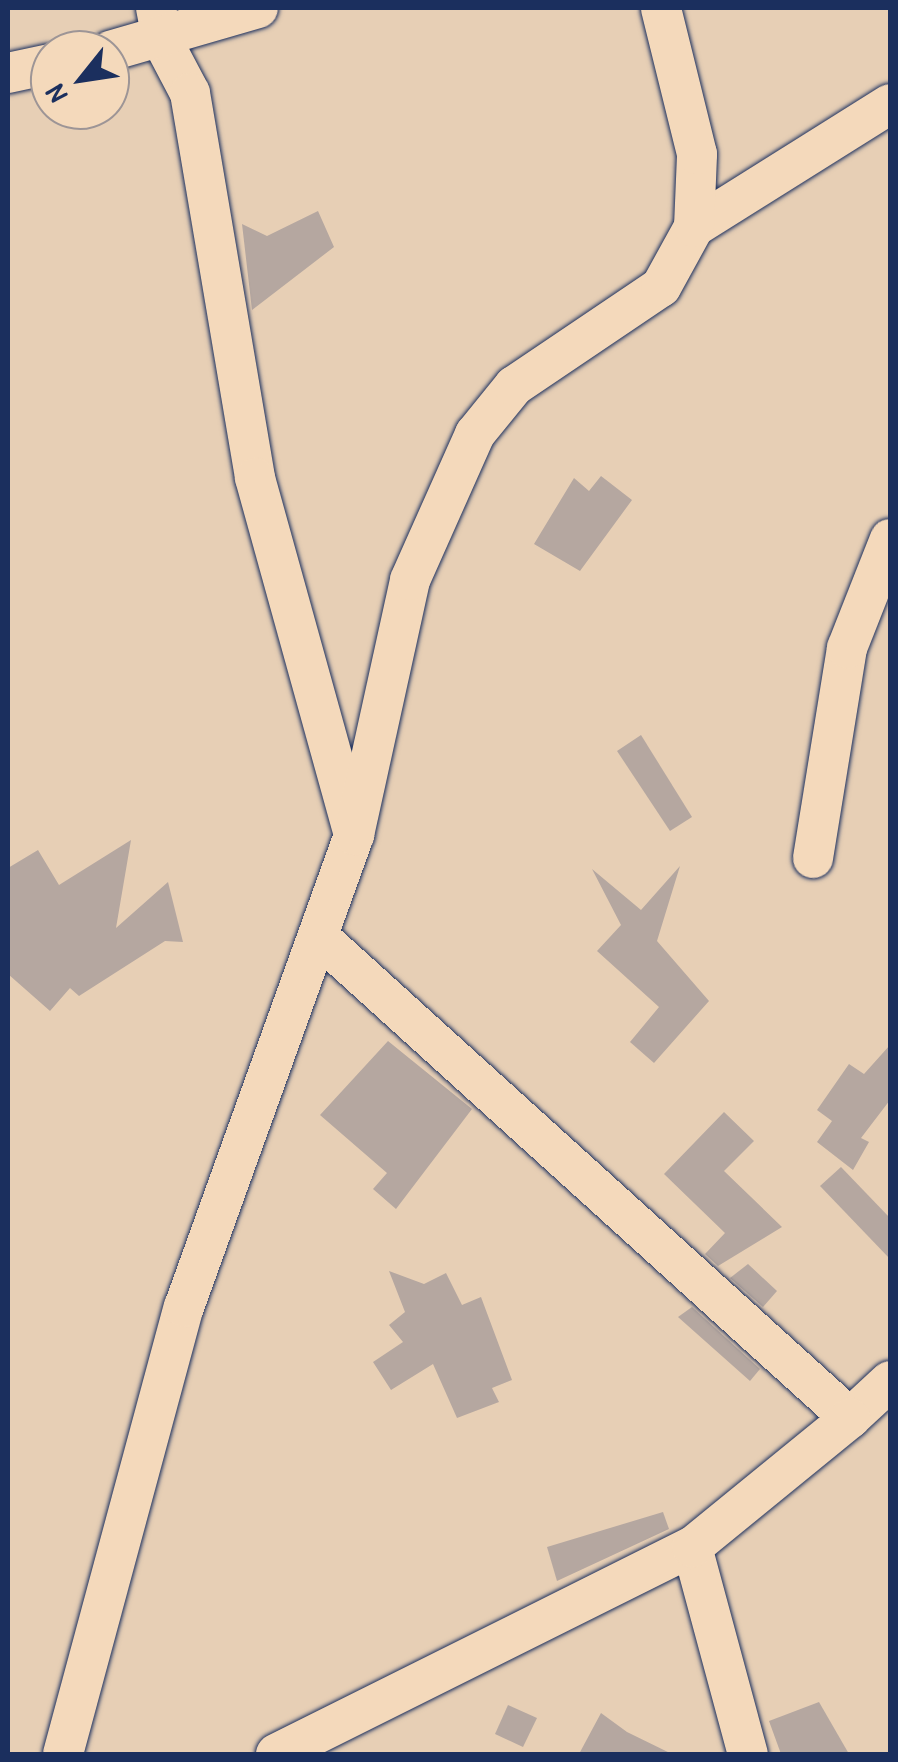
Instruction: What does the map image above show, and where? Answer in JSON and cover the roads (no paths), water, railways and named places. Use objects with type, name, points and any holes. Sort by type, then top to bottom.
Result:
[{"type":"street","points":[[130,41],[159,24],[258,8]]},
{"type":"street","points":[[64,1754],[184,1307],[354,835],[410,580],[475,434],[514,386],[661,287],[694,227],[696,154],[661,8]]},
{"type":"street","points":[[159,24],[190,93],[255,478],[354,835]]},
{"type":"street","points":[[694,227],[890,104]]},
{"type":"street","points":[[813,858],[847,648],[890,539]]},
{"type":"street","points":[[320,938],[850,1418]]},
{"type":"street","points":[[276,1754],[692,1547],[890,1381]]},
{"type":"street","points":[[692,1547],[748,1754]]}]
